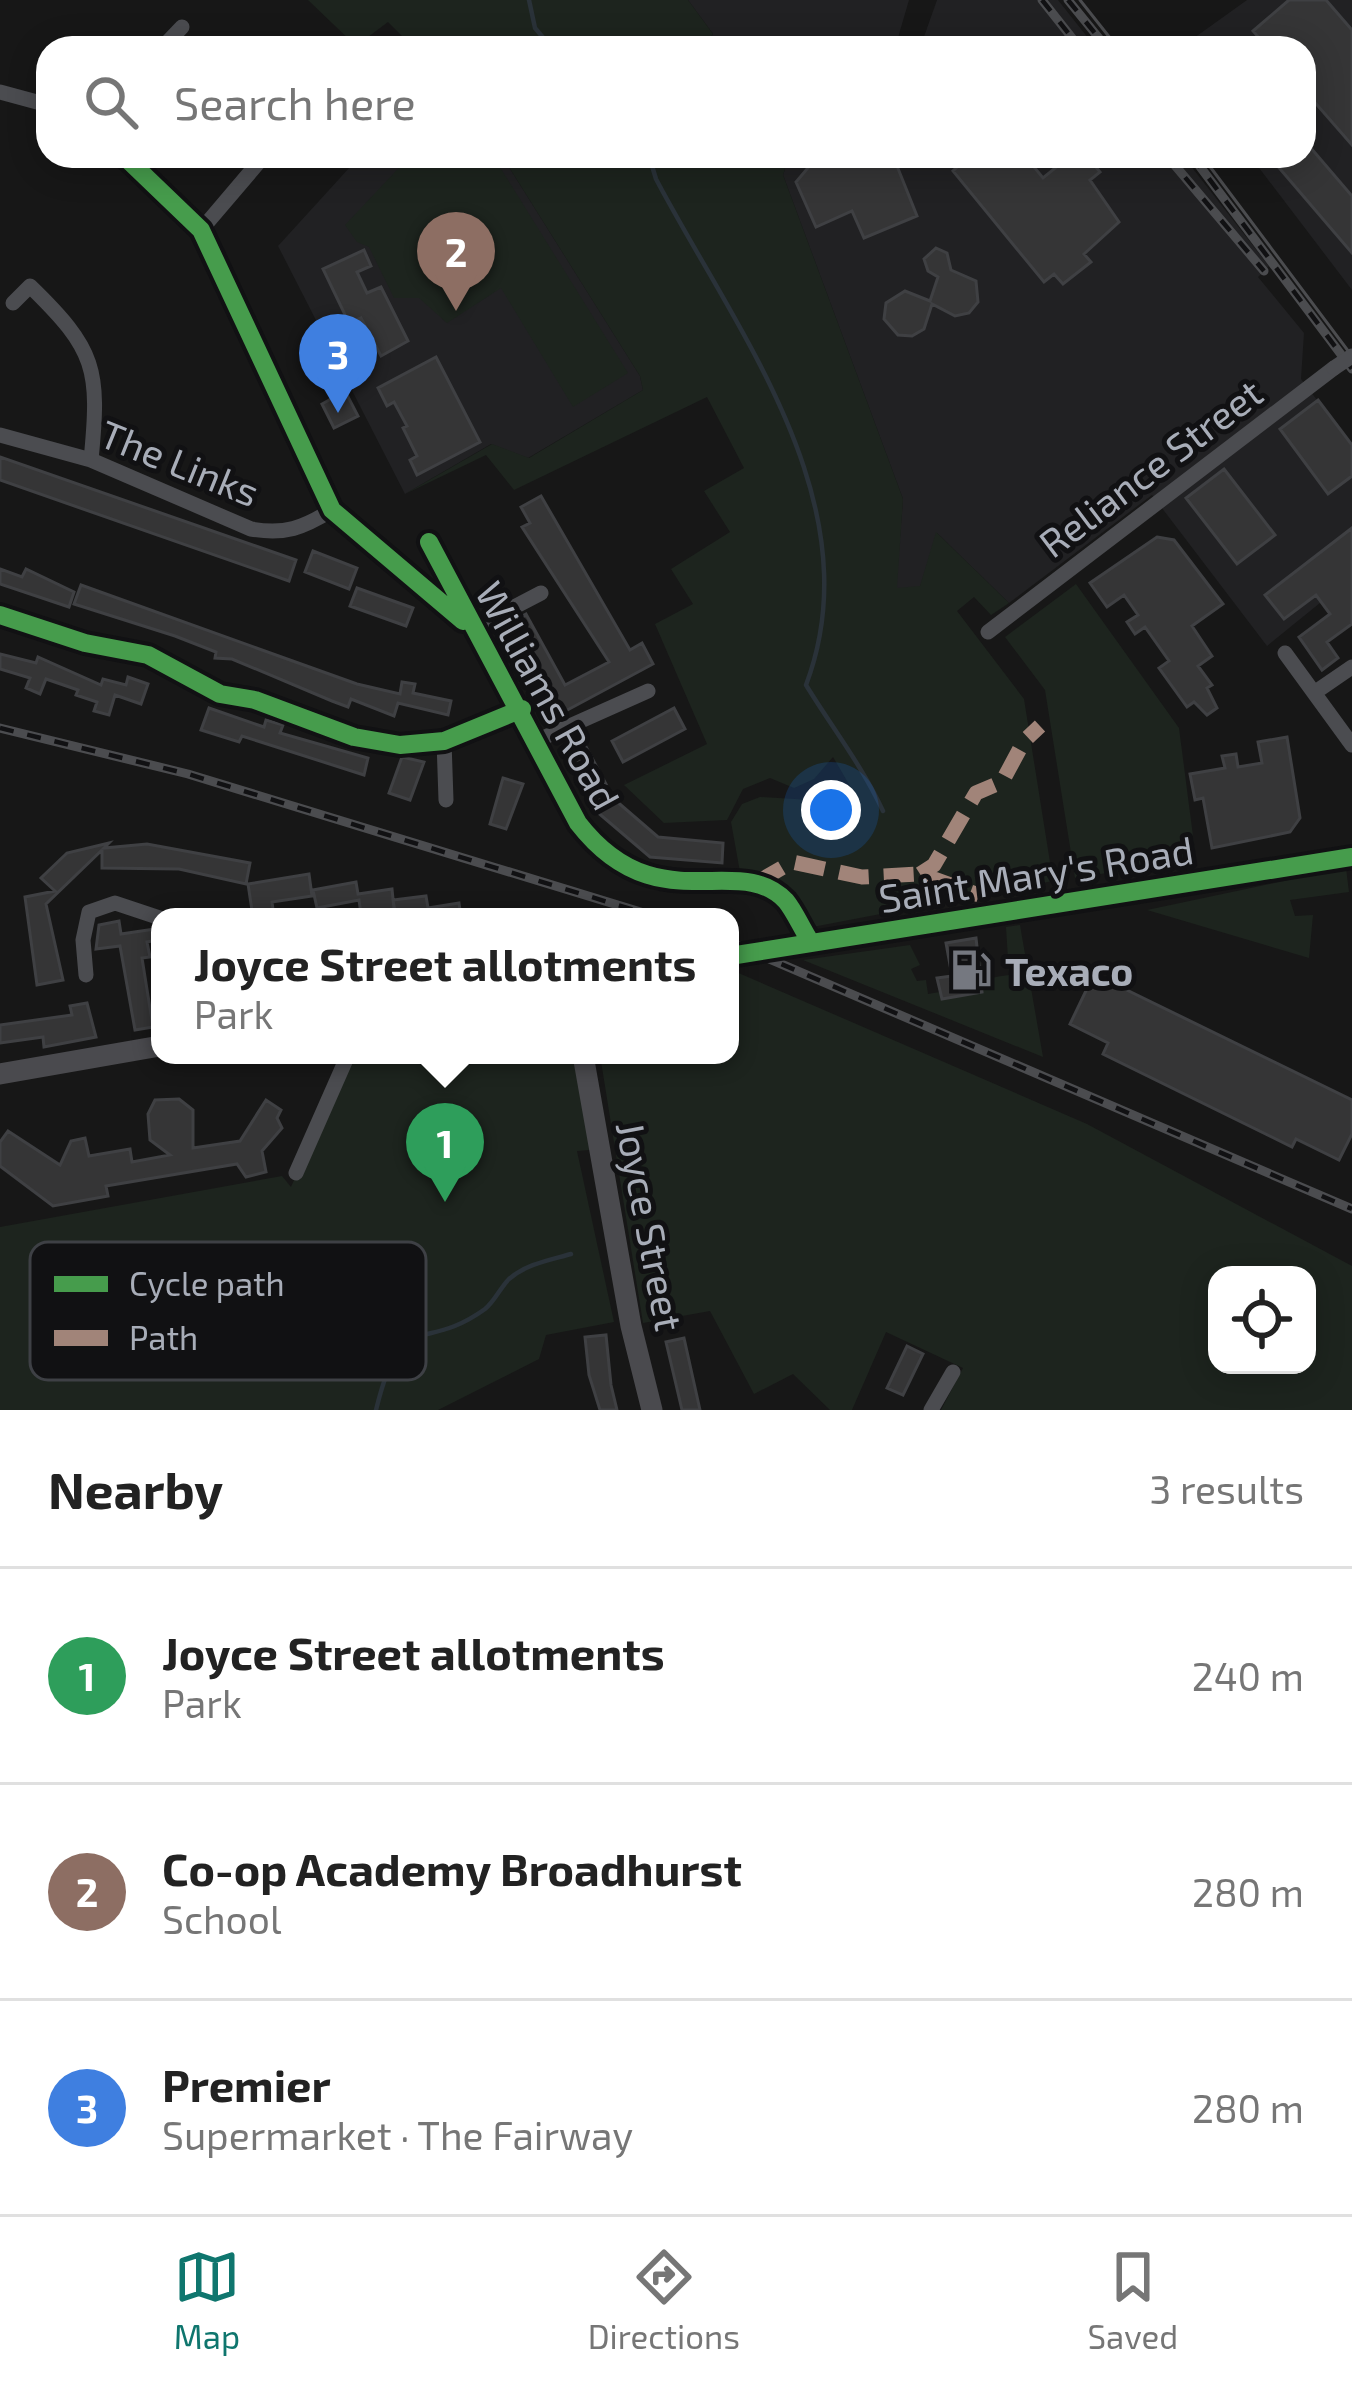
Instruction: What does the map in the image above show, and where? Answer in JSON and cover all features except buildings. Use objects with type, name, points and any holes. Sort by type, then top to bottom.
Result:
[{"type":"street","points":[[173,36],[182,27]]},
{"type":"street","points":[[0,92],[36,100]]},
{"type":"street","points":[[136,168],[201,230],[332,510],[472,629],[541,593]]},
{"type":"street","points":[[201,230],[254,168]]},
{"type":"street","points":[[13,303],[30,286],[70,325],[95,373],[91,460]]},
{"type":"street","name":"Reliance Street","points":[[988,632],[1352,356]]},
{"type":"street","name":"The Links","points":[[0,435],[91,460],[251,529],[278,533],[302,528],[332,510]]},
{"type":"street","name":"Williams Road","points":[[429,542],[472,629],[522,709],[578,823],[601,852],[627,871],[658,881],[756,883],[785,899],[810,941]]},
{"type":"street","points":[[0,615],[169,662],[220,694],[254,700],[354,737],[400,746],[444,741],[522,709]]},
{"type":"street","points":[[1285,653],[1352,745]]},
{"type":"street","points":[[1314,693],[1352,667]]},
{"type":"street","points":[[536,741],[648,691]]},
{"type":"street","points":[[444,741],[446,800]]},
{"type":"street","name":"Saint Mary's Road","points":[[739,954],[1352,857]]},
{"type":"street","points":[[86,975],[82,940],[88,912],[115,903],[151,915]]},
{"type":"street","points":[[0,1074],[151,1048]]},
{"type":"street","points":[[296,1173],[344,1064]]},
{"type":"street","name":"Joyce Street","points":[[585,1064],[631,1326],[652,1410]]},
{"type":"street","points":[[931,1410],[953,1372]]},
{"type":"shaded area","points":[[308,0],[688,0],[713,34],[402,36],[388,22],[369,36],[346,36]]},
{"type":"shaded area","points":[[688,0],[909,0],[898,36],[713,34]]},
{"type":"shaded area","points":[[937,0],[1058,0],[1086,36],[924,36]]},
{"type":"shaded area","points":[[1247,0],[1352,0],[1352,290],[1259,168],[1316,168],[1316,36],[1197,36]]},
{"type":"shaded area","points":[[349,168],[510,168],[640,376],[643,390],[528,458],[491,444],[405,494],[278,246]]},
{"type":"shaded area","points":[[399,168],[500,168],[628,373],[573,407],[501,288],[447,323],[419,298],[394,298],[369,247],[357,242],[345,225]]},
{"type":"shaded area","points":[[510,168],[785,168],[783,175],[903,499],[897,588],[920,586],[936,532],[1009,603],[991,615],[974,597],[957,611],[1024,699],[1053,881],[802,929],[785,899],[742,883],[731,822],[742,804],[760,797],[860,803],[833,757],[814,779],[794,788],[770,778],[743,789],[727,820],[664,823],[624,785],[707,744],[655,624],[693,604],[671,569],[730,532],[704,491],[744,468],[707,397],[514,490],[486,455],[405,494],[492,444],[529,458],[643,390],[640,376]]},
{"type":"shaded area","points":[[785,168],[1192,168],[1269,266],[1258,277],[1304,333],[1301,379],[1352,446],[1352,577],[1267,646],[1152,495],[1009,603],[937,533],[920,587],[896,589],[903,499],[783,175]]},
{"type":"shaded area","points":[[1076,584],[1179,728],[1196,859],[1075,878],[1045,690],[1005,637]]},
{"type":"shaded area","points":[[1346,868],[1349,892],[1290,900],[1295,916],[1313,915],[1309,958],[1147,910]]},
{"type":"shaded area","points":[[1020,925],[1043,1057],[803,960],[910,945],[920,965],[911,969],[917,981],[926,980],[928,994],[1009,975],[1006,927]]},
{"type":"shaded area","points":[[739,973],[1087,1124],[1352,1266],[1352,1410],[941,1410],[963,1368],[886,1332],[852,1410],[830,1410],[793,1374],[754,1394],[710,1311],[643,1323],[601,1064],[739,1064]]},
{"type":"shaded area","points":[[344,1064],[585,1064],[600,1149],[577,1151],[614,1322],[546,1335],[539,1359],[438,1410],[0,1410],[0,1227],[282,1176],[291,1187]]},
{"type":"waterway","points":[[529,0],[535,28],[542,36]]},
{"type":"waterway","points":[[653,168],[757,358],[810,485],[822,551],[822,618],[806,685],[883,811]]},
{"type":"waterway","points":[[426,1334],[485,1309],[509,1279],[523,1270],[571,1254]]},
{"type":"waterway","points":[[376,1410],[384,1380]]},
{"type":"tram line","points":[[1080,0],[1108,36]]},
{"type":"tram line","points":[[1211,168],[1352,356]]},
{"type":"railway","points":[[1042,0],[1070,36]]},
{"type":"railway","points":[[1068,0],[1097,36]]},
{"type":"railway","points":[[1177,168],[1264,271]]},
{"type":"railway","points":[[1201,168],[1352,369]]},
{"type":"railway","points":[[0,728],[188,774],[627,908]]},
{"type":"railway","points":[[739,946],[1352,1209]]},
{"type":"marked path","points":[[920,874],[934,865],[976,793],[1002,782],[1024,741],[1040,726]]},
{"type":"marked path","points":[[756,883],[792,862],[862,877],[920,874],[979,895]]},
{"type":"cycle path","points":[[136,168],[201,230],[332,510],[463,621]]},
{"type":"cycle path","points":[[429,542],[578,823],[608,854],[637,871],[666,879],[767,887],[786,901],[810,941]]},
{"type":"cycle path","points":[[0,615],[85,643],[148,655],[220,694],[255,700],[354,737],[400,745],[444,741],[522,709]]},
{"type":"cycle path","points":[[739,955],[1352,857]]},
{"type":"place","name":"Co-op Academy Broadhurst","points":[[456,311]]},
{"type":"place","name":"Premier","points":[[338,413]]},
{"type":"place","name":"Texaco","points":[[971,970]]},
{"type":"place","name":"Joyce Street allotments","points":[[445,1202]]}]
